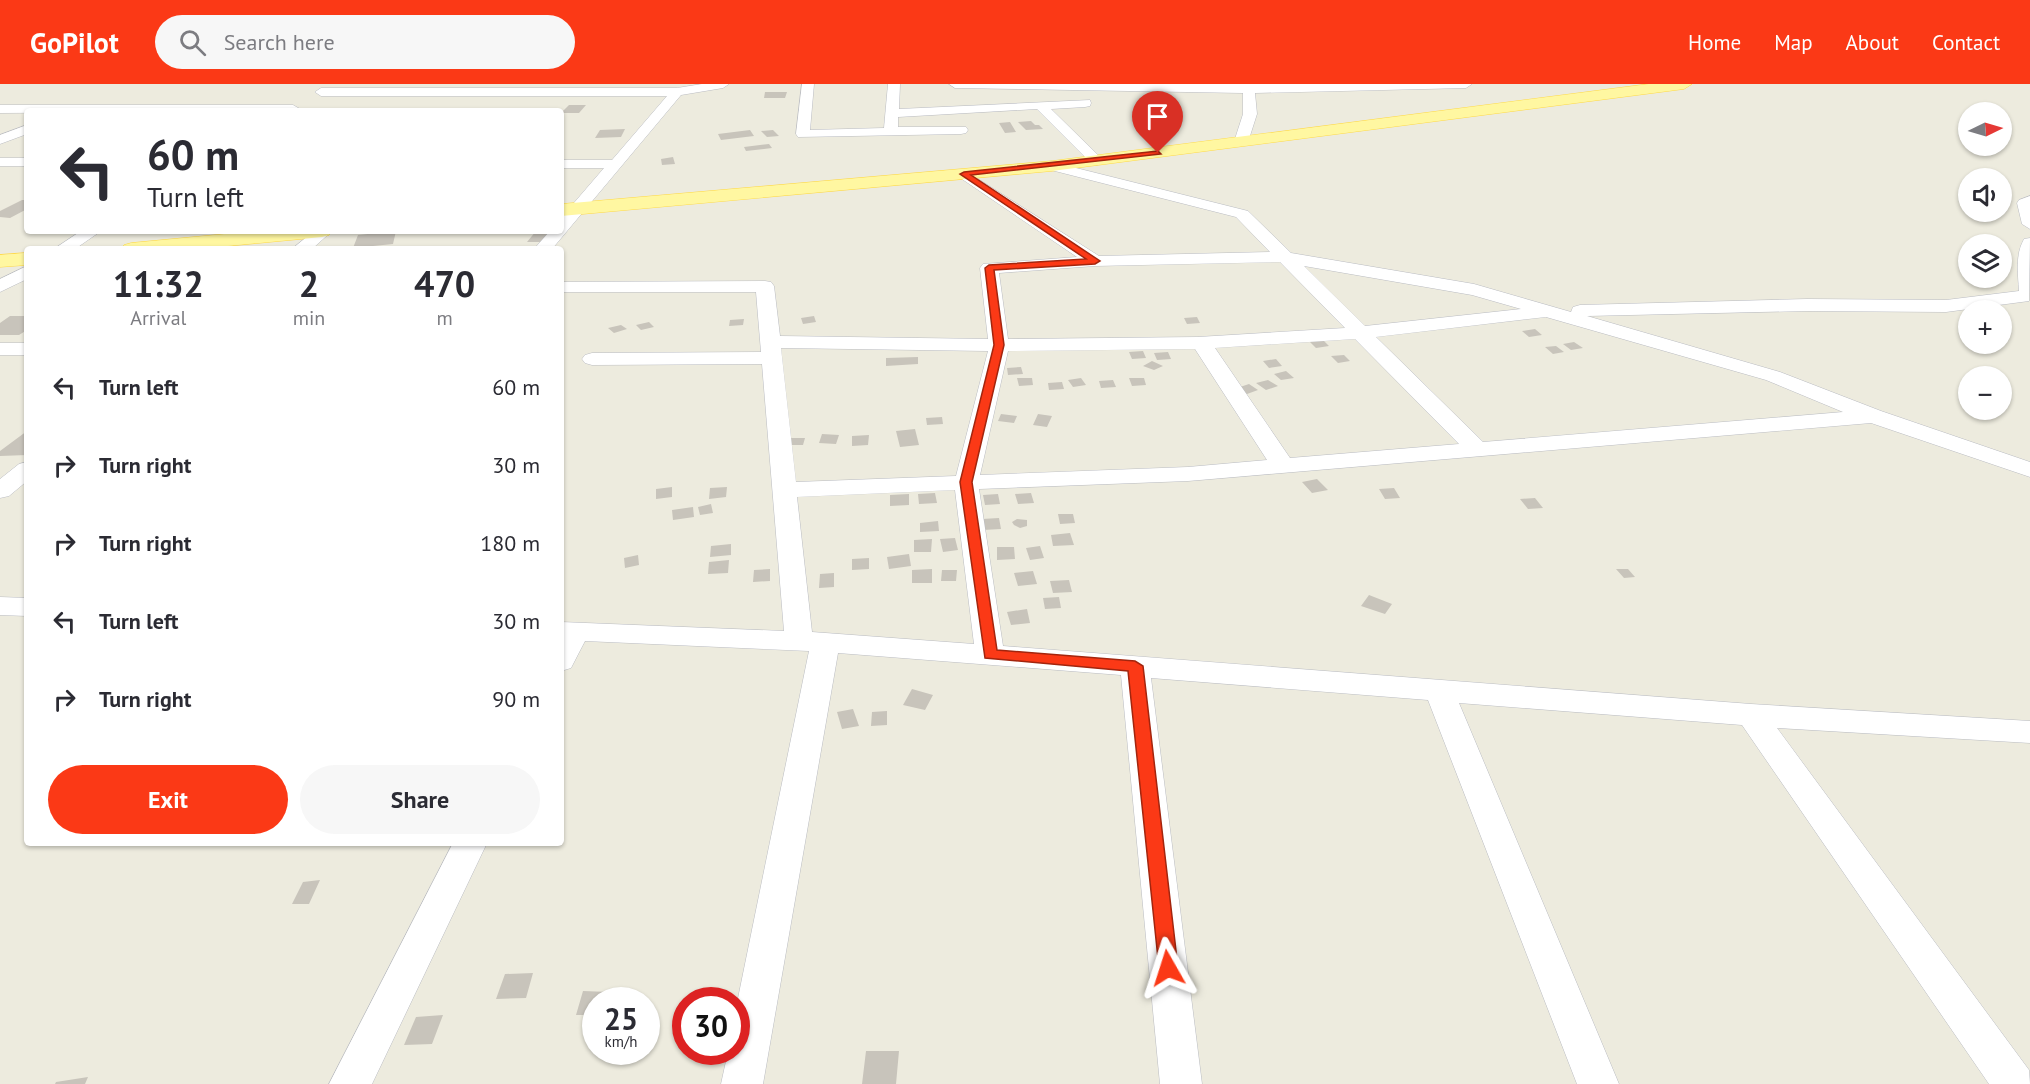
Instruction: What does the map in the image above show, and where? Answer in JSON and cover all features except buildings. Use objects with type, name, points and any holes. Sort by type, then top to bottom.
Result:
[{"type":"main road","points":[[570,209],[1097,161],[1684,84]]},
{"type":"main road","points":[[163,246],[291,234]]},
{"type":"main road","points":[[0,261],[24,259]]},
{"type":"street","points":[[304,103],[334,84]]},
{"type":"street","points":[[137,108],[304,103],[502,88],[677,92],[723,84]]},
{"type":"street","points":[[808,84],[804,134],[961,130]]},
{"type":"street","points":[[891,130],[894,84]]},
{"type":"street","points":[[955,84],[1249,89],[1466,84]]},
{"type":"street","points":[[481,105],[502,88]]},
{"type":"street","points":[[1240,142],[1250,114],[1249,89]]},
{"type":"street","points":[[570,209],[616,164],[677,92]]},
{"type":"street","points":[[892,113],[1103,102]]},
{"type":"street","points":[[1040,105],[1097,161]]},
{"type":"street","points":[[0,109],[24,109]]},
{"type":"street","points":[[0,140],[24,130]]},
{"type":"street","points":[[0,162],[24,162]]},
{"type":"street","points":[[564,164],[616,164]]},
{"type":"street","points":[[1052,166],[1242,214],[1478,450]]},
{"type":"street","points":[[964,174],[1095,261]]},
{"type":"street","points":[[2030,201],[2025,203],[2030,224]]},
{"type":"street","points":[[68,246],[88,234]]},
{"type":"street","points":[[306,246],[320,234]]},
{"type":"street","points":[[546,246],[556,234]]},
{"type":"street","points":[[592,359],[771,350],[1201,343],[1359,331],[1554,312],[1808,305],[1946,306],[2030,295],[2026,259],[2030,243]]},
{"type":"street","points":[[990,655],[966,482],[999,345],[989,268],[1095,261],[1284,256],[1474,290],[1773,376],[1873,416],[2030,470]]},
{"type":"street","points":[[0,287],[24,273]]},
{"type":"street","points":[[564,287],[765,286],[784,490],[812,642],[742,1084]]},
{"type":"street","points":[[1201,343],[1283,466]]},
{"type":"street","points":[[0,349],[24,349]]},
{"type":"street","points":[[784,490],[1188,474],[1873,416]]},
{"type":"street","points":[[0,606],[24,607]]},
{"type":"street","points":[[564,648],[568,631],[812,642],[1750,715],[2030,732]]},
{"type":"street","points":[[1135,666],[1181,1084]]},
{"type":"street","points":[[1439,690],[1598,1084]]},
{"type":"street","points":[[1750,715],[2014,1084]]},
{"type":"street","points":[[350,1084],[469,846]]},
{"type":"route","points":[[1158,153],[964,174],[1095,261],[989,268],[999,345],[966,482],[990,655],[1135,666],[1168,968]]}]
